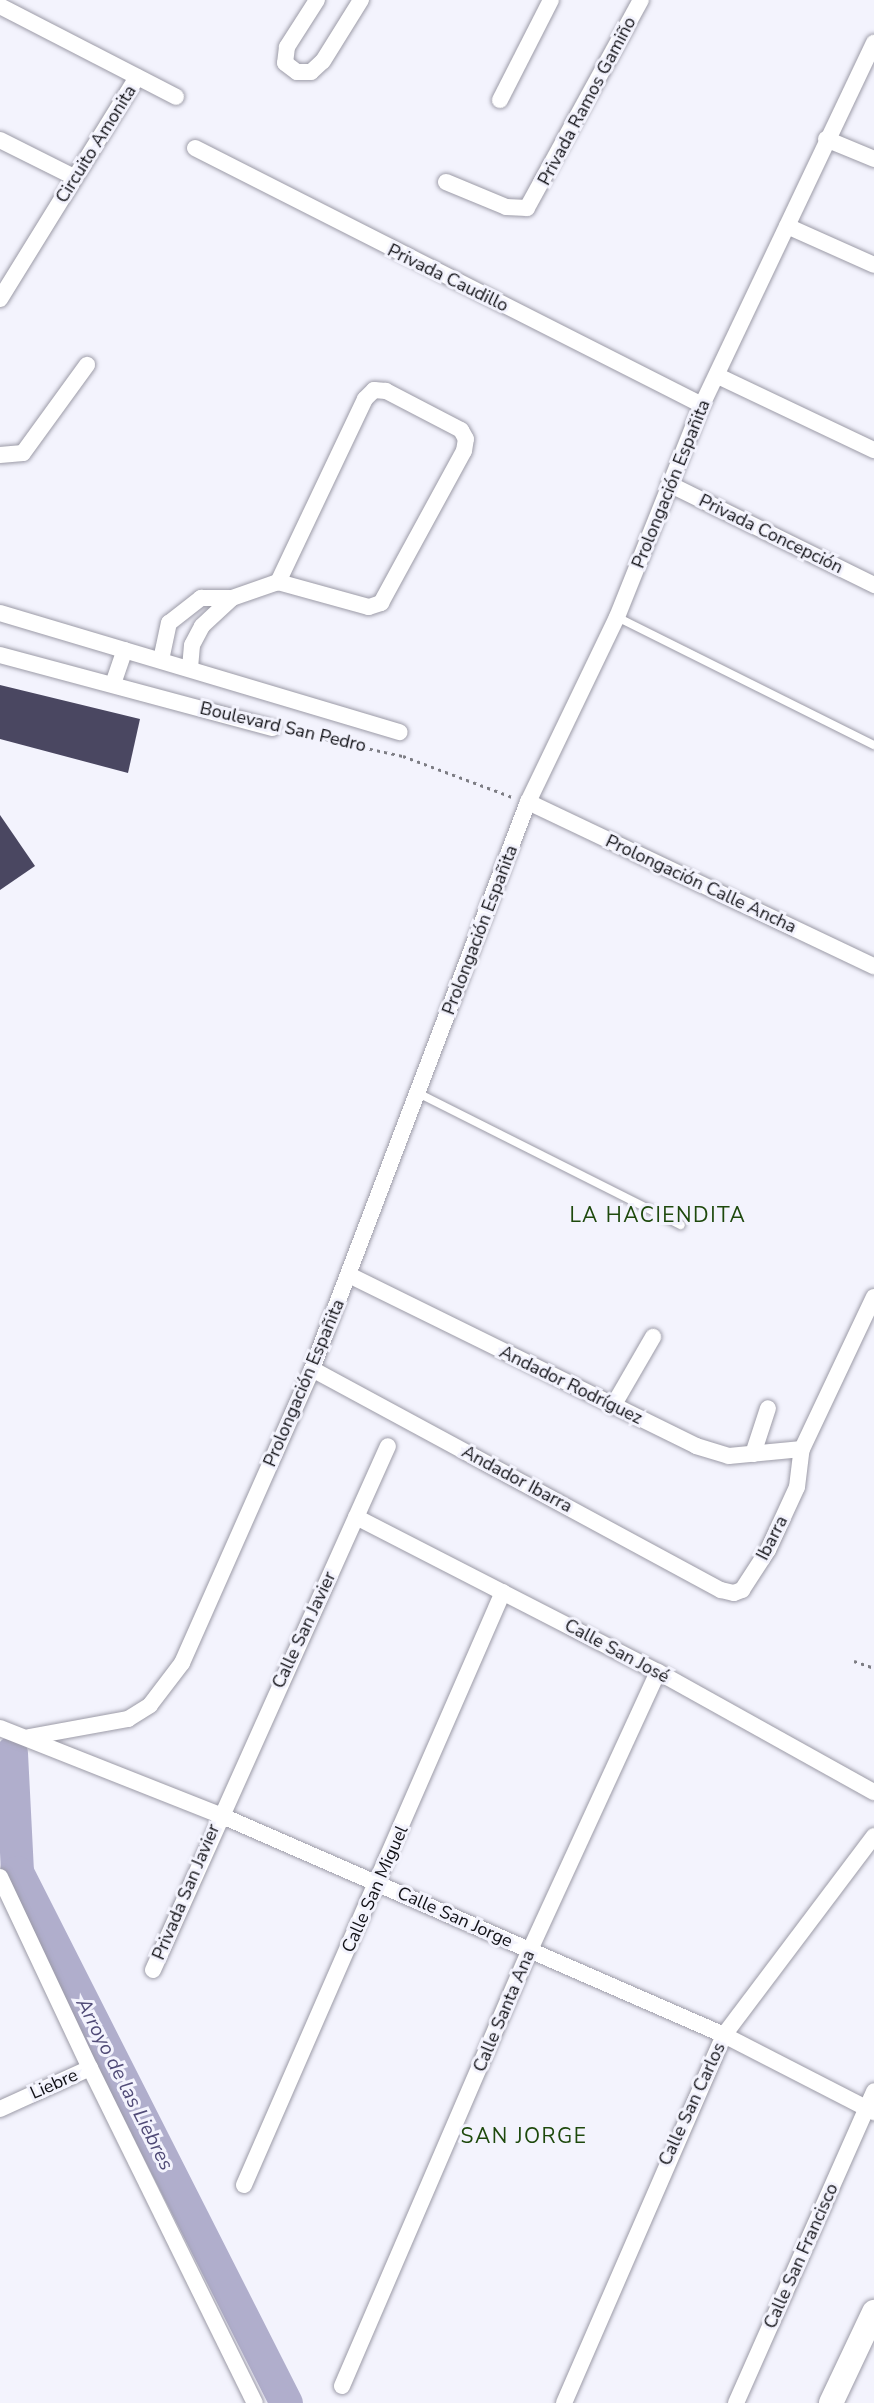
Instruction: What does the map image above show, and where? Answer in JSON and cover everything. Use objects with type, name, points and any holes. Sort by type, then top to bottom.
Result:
[{"type":"main road","points":[[831,2403],[874,2312]]},
{"type":"street","points":[[317,0],[286,47],[285,63],[297,72],[311,72],[323,61],[361,0]]},
{"type":"street","points":[[500,100],[551,0]]},
{"type":"street","name":"Privada Ramos Gamiño","points":[[446,182],[518,211],[534,201],[641,0]]},
{"type":"street","name":"Circuito Amonita","points":[[0,6],[137,77],[75,177],[5,278],[0,298]]},
{"type":"street","name":"Prolongación Españita","points":[[29,1737],[128,1719],[150,1705],[182,1663],[312,1369],[528,802],[617,617],[702,405],[718,376],[826,139],[874,43]]},
{"type":"street","points":[[137,77],[176,97]]},
{"type":"street","points":[[826,139],[874,159]]},
{"type":"street","points":[[0,140],[75,177]]},
{"type":"street","name":"Privada Caudillo","points":[[195,148],[702,405]]},
{"type":"street","points":[[787,226],[874,265]]},
{"type":"street","points":[[0,455],[22,453],[87,364]]},
{"type":"street","points":[[718,376],[874,450]]},
{"type":"street","points":[[161,660],[169,623],[177,614],[201,598],[232,598],[278,582],[369,607],[381,603],[464,451],[466,439],[461,430],[386,391],[374,390],[364,399],[278,582]]},
{"type":"street","name":"Privada Concepción","points":[[669,484],[874,585]]},
{"type":"street","points":[[190,668],[192,645],[202,626],[232,598]]},
{"type":"street","name":"Boulevard San Pedro","points":[[0,613],[400,732]]},
{"type":"street","points":[[112,684],[125,650]]},
{"type":"street","name":"Boulevard San Pedro","points":[[0,655],[272,729]]},
{"type":"street","name":"Prolongación Calle Ancha","points":[[528,802],[874,966]]},
{"type":"street","name":"Andador Rodríguez","points":[[349,1275],[613,1406],[716,1453],[802,1455]]},
{"type":"street","points":[[802,1455],[874,1297]]},
{"type":"street","points":[[613,1406],[653,1337]]},
{"type":"street","name":"Andador Ibarra","points":[[312,1369],[721,1590]]},
{"type":"street","points":[[753,1454],[768,1408]]},
{"type":"street","name":"Calle San Javier","points":[[220,1815],[388,1446]]},
{"type":"street","name":"Ibarra","points":[[721,1590],[734,1593],[748,1582],[797,1487],[802,1455]]},
{"type":"street","name":"Calle San José","points":[[356,1517],[658,1672],[874,1792]]},
{"type":"street","name":"Calle San Miguel","points":[[244,2185],[378,1883],[503,1592]]},
{"type":"street","name":"Calle Santa Ana","points":[[342,2386],[530,1950],[658,1672]]},
{"type":"street","name":"Calle San Jorge","points":[[0,1728],[29,1737],[220,1815],[378,1883],[724,2035],[870,2110]]},
{"type":"street","name":"Privada San Javier","points":[[153,1970],[220,1815]]},
{"type":"street","name":"Calle San Carlos","points":[[564,2403],[724,2035],[874,1836]]},
{"type":"street","points":[[0,1877],[90,2068]]},
{"type":"street","name":"Liebre","points":[[0,2109],[90,2068],[101,2085],[255,2403]]},
{"type":"street","name":"Calle San Francisco","points":[[736,2403],[870,2110],[874,2091]]},
{"type":"lane","points":[[617,617],[874,745]]},
{"type":"lane","points":[[418,1093],[681,1225]]},
{"type":"path","name":"Boulevard San Pedro","points":[[272,729],[404,756],[528,802]]},
{"type":"path","points":[[854,1660],[874,1668]]},
{"type":"building","points":[[0,685],[140,719],[128,773],[0,739]]},
{"type":"building","points":[[0,815],[35,866],[0,890]]},
{"type":"waterway","name":"Arroyo de las Liebres","points":[[11,1753],[17,1872],[286,2403]]},
{"type":"district","name":"LA HACIENDITA","points":[[658,1215]]},
{"type":"district","name":"SAN JORGE","points":[[524,2136]]}]
